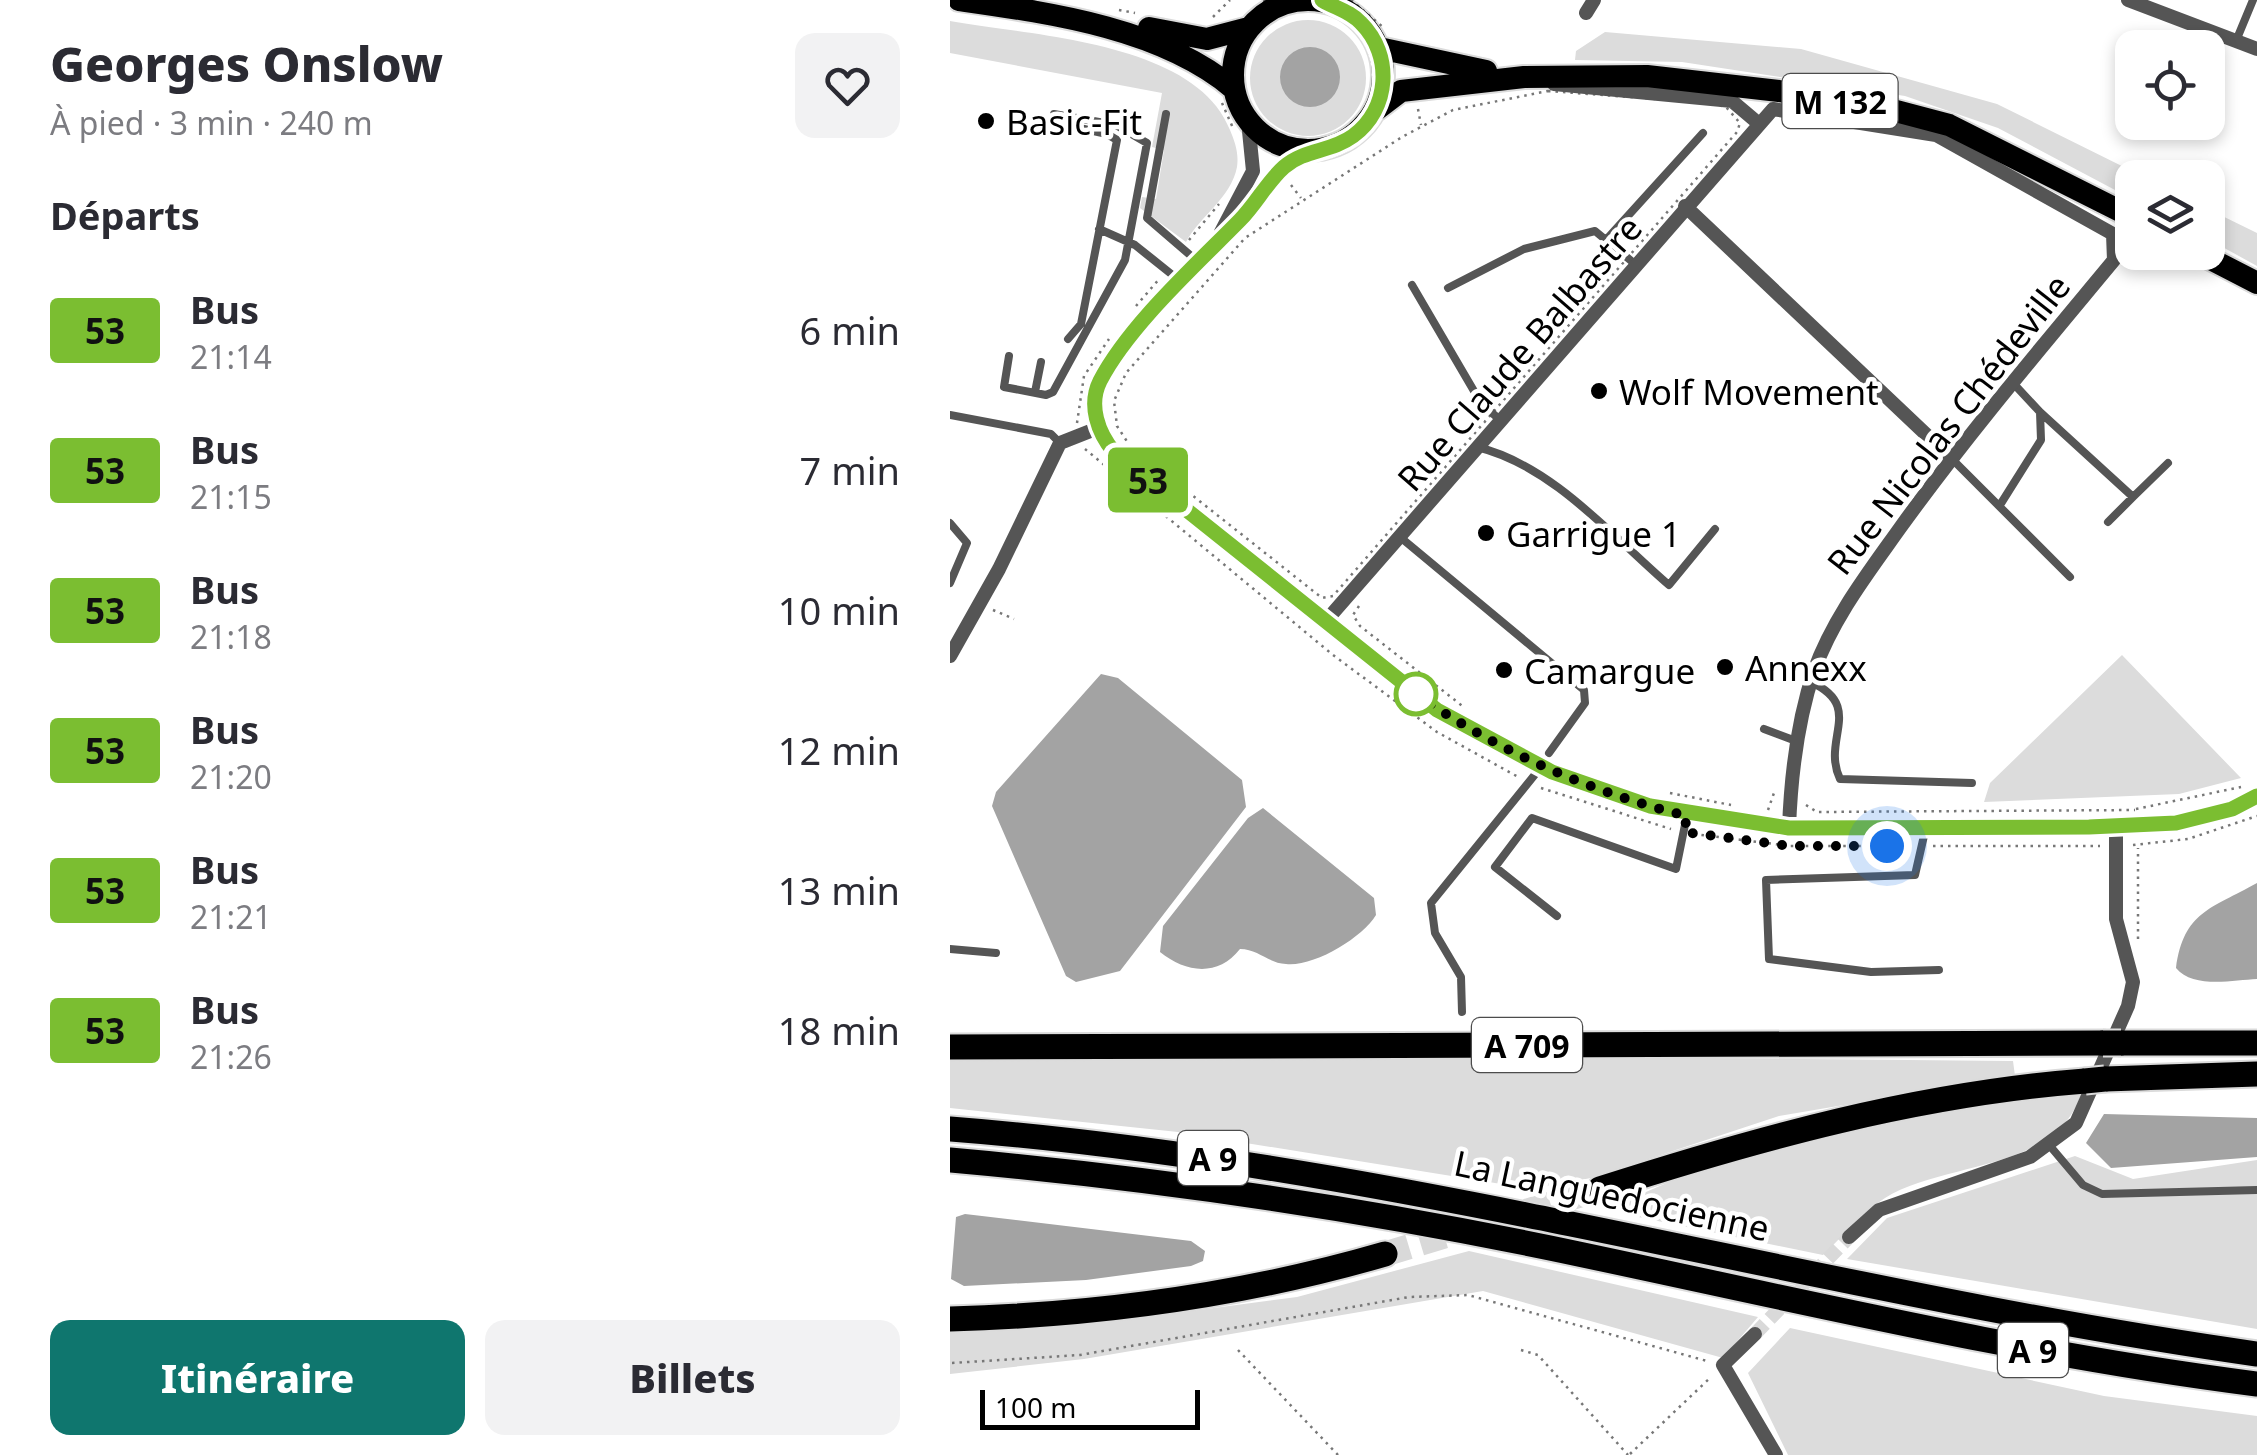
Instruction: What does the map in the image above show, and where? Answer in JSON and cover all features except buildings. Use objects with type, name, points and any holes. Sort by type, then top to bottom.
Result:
[{"type":"highway","name":"A 709","points":[[950,1047],[2257,1043]]},
{"type":"highway","points":[[1600,1188],[1863,1114],[2002,1089],[2095,1080],[2257,1074]]},
{"type":"highway","name":"La Languedocienne","points":[[950,1129],[1158,1151],[1390,1186],[2033,1318],[2257,1354]]},
{"type":"highway","name":"La Languedocienne","points":[[950,1160],[1174,1184],[1361,1212],[2041,1351],[2257,1384]]},
{"type":"highway","points":[[950,1318],[1077,1311],[1190,1297],[1386,1254]]},
{"type":"main road","points":[[959,0],[1206,39],[1288,3],[1323,1],[1358,19],[1378,48],[1384,84],[1376,110],[1352,137],[1309,150],[1242,130],[1225,89],[1202,63],[1091,22]]},
{"type":"main road","points":[[1225,89],[1238,50],[1262,14]]},
{"type":"main road","name":"M 132","points":[[1378,48],[1414,59],[1524,77]]},
{"type":"main road","name":"M 132","points":[[1376,110],[1401,90],[1524,77],[1647,76],[1915,114],[1997,146],[2115,209]]},
{"type":"main road","points":[[2225,266],[2257,283]]},
{"type":"street","points":[[2128,0],[2257,50]]},
{"type":"street","points":[[1524,77],[1568,88],[1641,90],[1732,100],[1758,123]]},
{"type":"street","name":"Rue Nicolas Chédeville","points":[[1758,123],[1773,109],[1936,135],[2114,234],[2114,260],[1951,458],[1856,588],[1811,682],[1796,742],[1789,828]]},
{"type":"street","name":"Rue Claude Balbastre","points":[[1325,622],[1632,260],[1758,123]]},
{"type":"street","points":[[1218,237],[1253,171],[1242,130]]},
{"type":"street","points":[[1309,150],[1279,172],[1250,210],[1218,237],[1100,382],[1094,401],[1098,428],[1114,452],[1437,710],[1541,767],[1687,816],[1789,828],[2176,823],[2232,809],[2254,790]]},
{"type":"street","points":[[1685,206],[1951,458]]},
{"type":"street","points":[[950,656],[1060,443],[1098,428]]},
{"type":"street","points":[[1849,1237],[1879,1210],[2050,1146],[2076,1123],[2128,1006],[2133,970],[2116,919],[2116,826]]},
{"type":"street","points":[[1755,1334],[1723,1366],[1776,1455]]},
{"type":"lane","points":[[2236,41],[2253,0]]},
{"type":"lane","points":[[1009,356],[1004,387],[1053,392],[1125,260],[1146,143],[1116,125],[1054,114],[1051,126],[1116,140],[1081,324],[1068,339]]},
{"type":"lane","points":[[1166,114],[1147,218],[1197,261]]},
{"type":"lane","points":[[1606,240],[1703,133]]},
{"type":"lane","points":[[1099,229],[1128,242],[1180,281]]},
{"type":"lane","points":[[1448,288],[1524,249],[1571,234],[1594,231],[1632,260]]},
{"type":"lane","points":[[1412,285],[1481,404],[1496,417]]},
{"type":"lane","points":[[1036,392],[1041,362]]},
{"type":"lane","points":[[2012,383],[2133,497]]},
{"type":"lane","points":[[2000,505],[2041,440],[2040,412]]},
{"type":"lane","points":[[950,415],[1051,434],[1060,443]]},
{"type":"lane","points":[[1477,447],[1507,456],[1558,490],[1669,585],[1715,529]]},
{"type":"lane","points":[[1951,458],[2070,576]]},
{"type":"lane","points":[[2108,522],[2168,463]]},
{"type":"lane","points":[[950,523],[967,543],[950,583]]},
{"type":"lane","points":[[1400,537],[1584,690],[1585,703],[1549,752]]},
{"type":"lane","points":[[1811,682],[1830,691],[1842,712],[1834,767],[1840,779],[1972,783]]},
{"type":"lane","points":[[1764,729],[1796,742]]},
{"type":"lane","points":[[1462,1012],[1461,976],[1435,933],[1432,903],[1541,767]]},
{"type":"lane","points":[[1557,916],[1496,868],[1532,818],[1676,869],[1687,816]]},
{"type":"lane","points":[[1926,828],[1916,875],[1766,880],[1769,959],[1871,972],[1938,970]]},
{"type":"lane","points":[[950,949],[996,953]]},
{"type":"lane","points":[[2050,1146],[2083,1185],[2102,1194],[2257,1190]]},
{"type":"path","points":[[1351,0],[1368,10]]},
{"type":"path","points":[[1225,89],[1242,130]]},
{"type":"path","points":[[1548,90],[1711,103],[1737,115],[1737,132],[1632,260],[1333,596],[1322,598],[1130,446],[1117,426],[1114,401],[1126,373],[1245,238],[1402,136],[1453,110],[1548,90]]},
{"type":"path","points":[[1182,250],[1223,198]]},
{"type":"path","points":[[1134,308],[1166,270]]},
{"type":"path","points":[[1112,335],[1084,376],[1076,417],[1084,448],[1097,464],[1333,655],[1438,732],[1528,783],[1624,817],[1684,832],[1790,846],[2116,846],[2188,839],[2257,816]]},
{"type":"path","points":[[980,604],[1014,619]]},
{"type":"path","points":[[1353,614],[1358,607]]},
{"type":"path","points":[[2135,809],[2254,790]]},
{"type":"path","points":[[952,1364],[1080,1355],[1409,1297],[1468,1295],[1723,1366]]},
{"type":"path","points":[[1238,1350],[1338,1455]]},
{"type":"path","points":[[1520,1350],[1538,1356],[1629,1455],[1723,1366]]},
{"type":"shaded area","points":[[1308,20],[1330,24],[1349,37],[1362,56],[1366,78],[1362,100],[1349,119],[1330,132],[1308,136],[1286,132],[1267,119],[1254,100],[1250,78],[1254,56],[1267,37],[1286,24]]},
{"type":"shaded area","points":[[950,21],[1108,48],[1184,78],[1212,101],[1232,134],[1237,162],[1234,178],[1186,242],[1140,208],[1142,197],[1156,199],[1164,150],[1152,147],[1162,93],[950,53]]},
{"type":"shaded area","points":[[1605,32],[1801,49],[1997,104],[2115,163],[2115,190],[1998,128],[1905,96],[1682,62],[1575,60],[1576,51]]},
{"type":"shaded area","points":[[1310,47],[1331,56],[1340,77],[1331,98],[1310,107],[1289,98],[1280,77],[1289,56]]},
{"type":"shaded area","points":[[2225,217],[2257,233],[2257,266],[2225,248]]},
{"type":"shaded area","points":[[2122,655],[2241,778],[2179,794],[1984,802],[1990,783]]},
{"type":"shaded area","points":[[1101,674],[1118,678],[1242,780],[1246,807],[1120,971],[1076,982],[1066,976],[992,806],[996,792]]},
{"type":"shaded area","points":[[1263,808],[1374,898],[1376,915],[1360,933],[1336,949],[1297,964],[1280,963],[1240,949],[1212,968],[1191,968],[1170,959],[1160,952],[1163,926],[1248,818]]},
{"type":"shaded area","points":[[2257,883],[2257,979],[2214,982],[2183,975],[2176,968],[2193,923],[2213,906]]},
{"type":"shaded area","points":[[1483,1056],[2013,1061],[2015,1076],[1779,1116],[1591,1178],[1532,1189],[1178,1132],[950,1108],[950,1060]]},
{"type":"shaded area","points":[[2081,1094],[2068,1119],[2048,1138],[2024,1151],[1909,1186],[1885,1198],[1823,1255],[1624,1214],[1623,1202],[1708,1165],[1919,1114]]},
{"type":"shaded area","points":[[2104,1114],[2257,1118],[2257,1157],[2111,1168],[2086,1143]]},
{"type":"shaded area","points":[[2075,1156],[2133,1179],[2257,1160],[2257,1329],[1847,1259],[1887,1218]]},
{"type":"shaded area","points":[[965,1214],[1191,1241],[1205,1251],[1203,1261],[1191,1266],[1086,1280],[964,1286],[951,1279],[956,1217]]},
{"type":"shaded area","points":[[1469,1251],[1758,1317],[1723,1358],[1483,1291],[1084,1359],[950,1374],[950,1331],[1109,1322],[1297,1297]]},
{"type":"shaded area","points":[[1790,1328],[2104,1396],[2257,1416],[2257,1455],[1788,1455],[1748,1373]]},
{"type":"tunnel","points":[[1385,1254],[1600,1189]]},
{"type":"tunnel","points":[[1755,1334],[1849,1237]]},
{"type":"bus line","name":"53","points":[[1322,0],[1358,19],[1378,48],[1384,84],[1376,110],[1352,137],[1332,147],[1309,150],[1279,172],[1250,210],[1218,237],[1135,335],[1100,382],[1094,401],[1098,428],[1114,452],[1254,568],[1437,710],[1552,772],[1650,806],[1687,816],[1789,828],[2089,827],[2176,823],[2232,809],[2257,796]]},
{"type":"place","name":"Basic-Fit","points":[[986,121]]},
{"type":"place","name":"Wolf Movement","points":[[1599,391]]},
{"type":"place","name":"Garrigue 1","points":[[1486,533]]},
{"type":"place","name":"Annexx","points":[[1725,667]]},
{"type":"place","name":"Camargue","points":[[1504,670]]},
{"type":"route","points":[[1416,694],[1492,743],[1552,772],[1687,816],[1684,832],[1760,844],[1887,846]]}]
